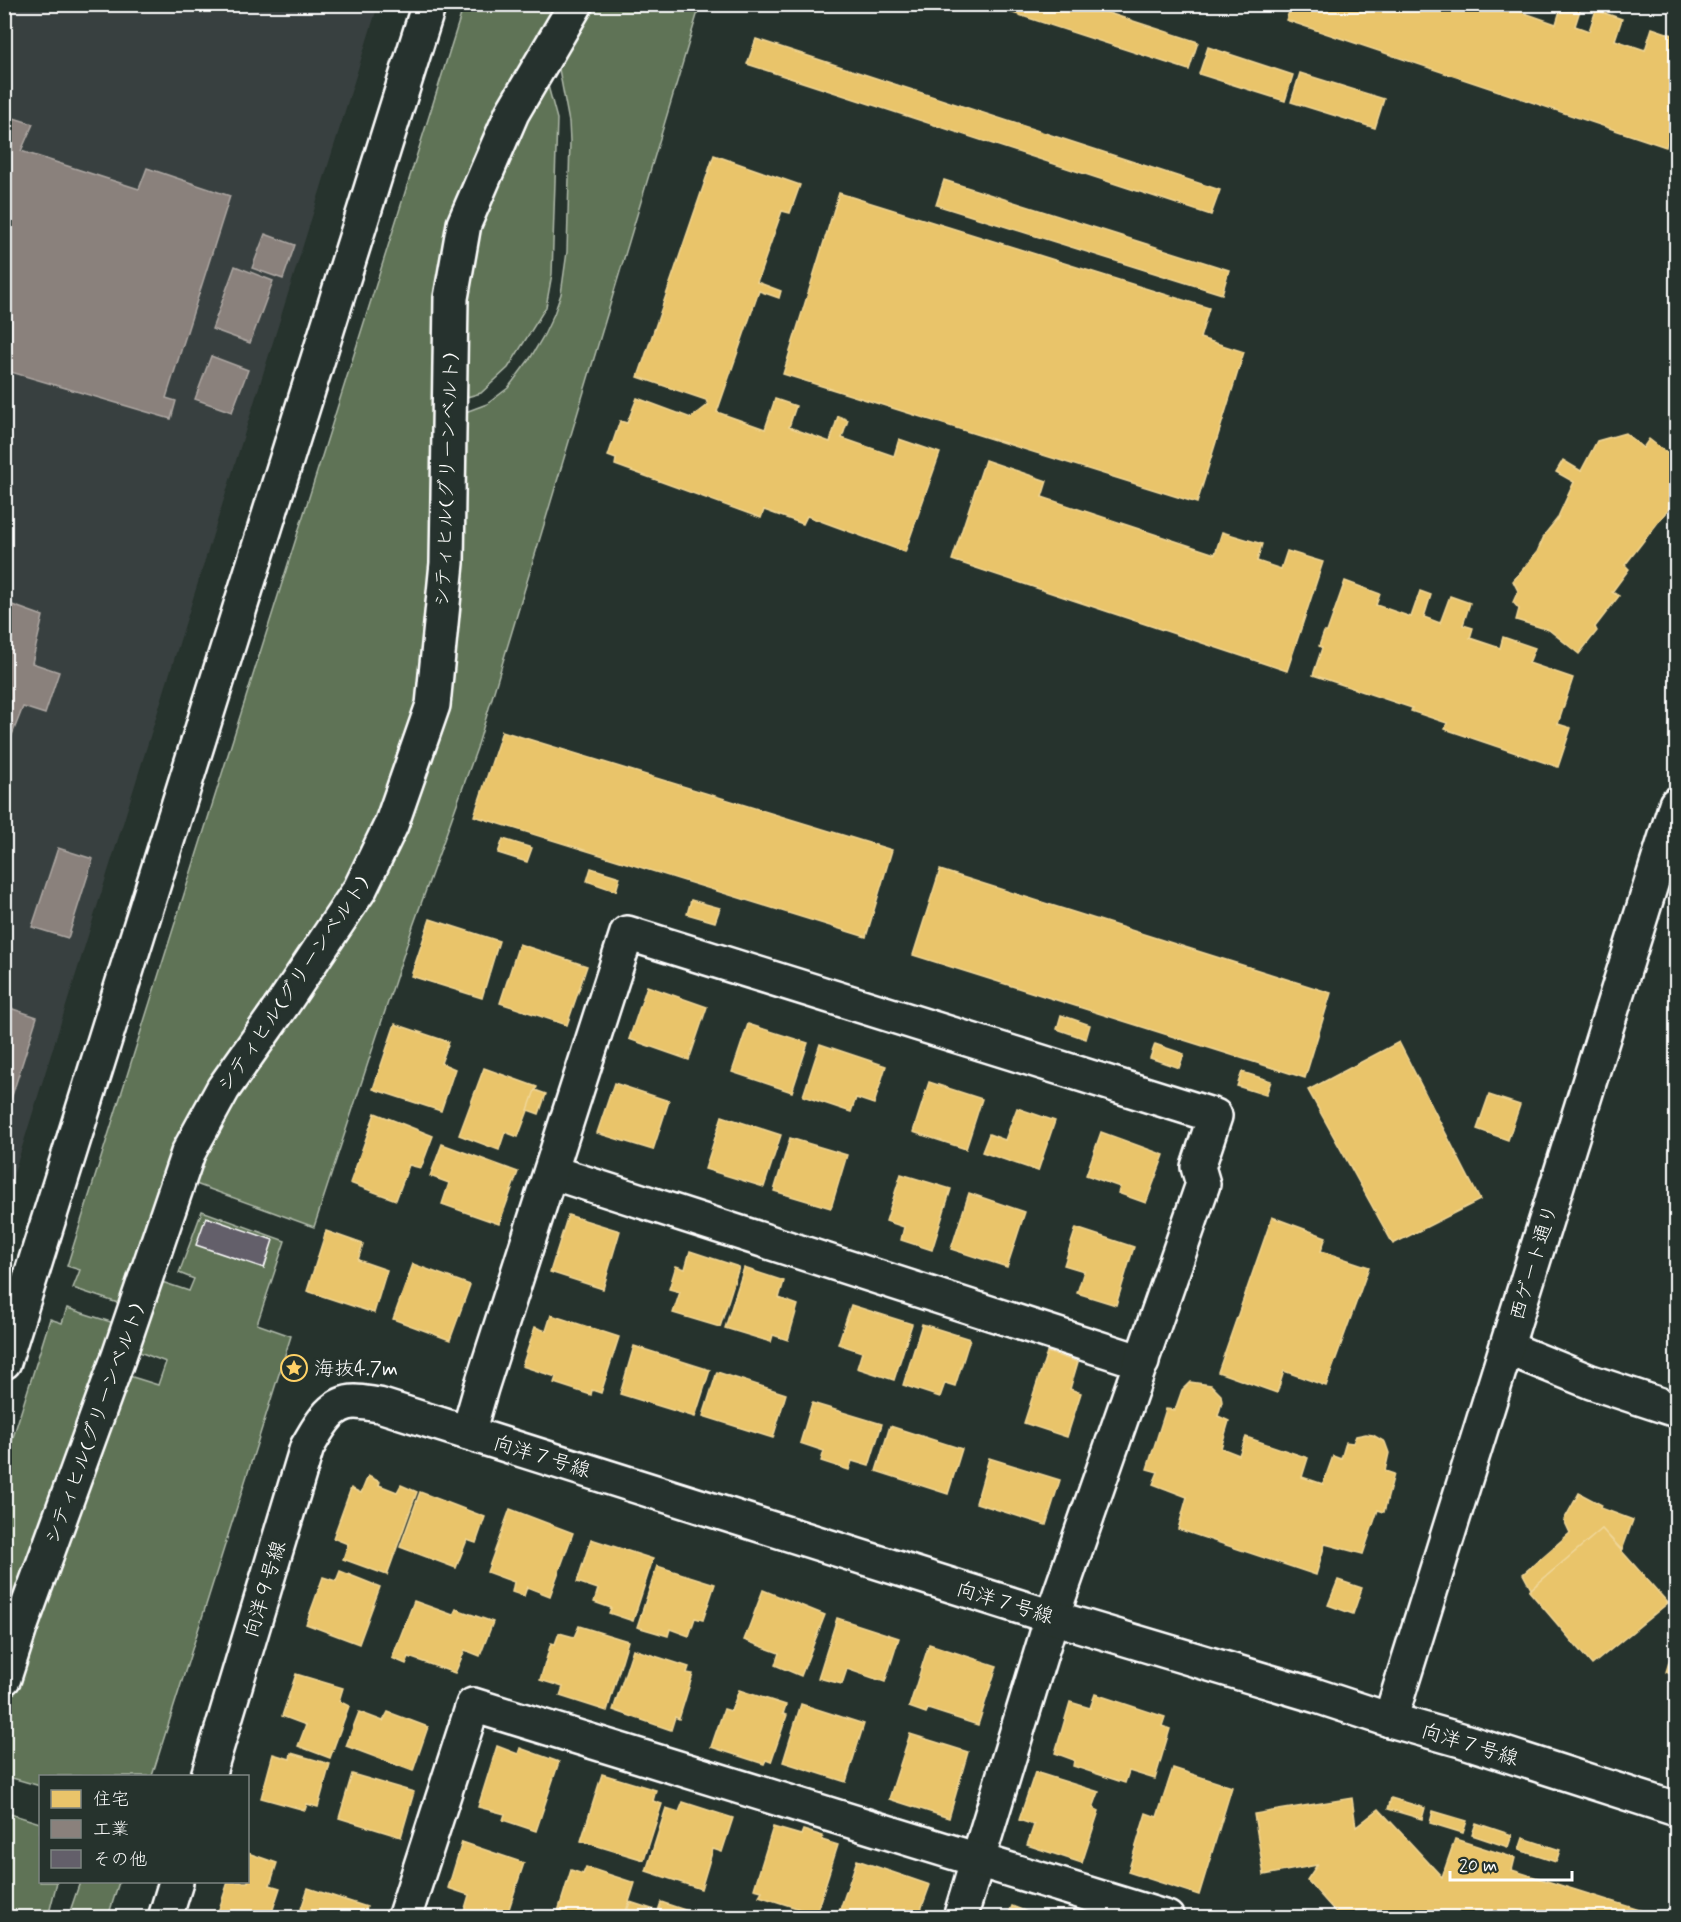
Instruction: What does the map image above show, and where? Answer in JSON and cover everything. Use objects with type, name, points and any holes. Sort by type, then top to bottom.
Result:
[{"type":"street","points":[[4,1362],[429,4]]},
{"type":"street","name":"シティヒル(グリーンベルト)","points":[[4,1678],[119,1356],[188,1153],[223,1089],[360,889],[391,825],[433,705],[447,563],[451,298],[464,224],[512,113],[576,4]]},
{"type":"street","name":"西ゲート通り","points":[[1390,1720],[1677,804]]},
{"type":"street","points":[[468,1433],[627,933],[1215,1116],[1198,1167],[1203,1184],[1052,1617],[960,1917]]},
{"type":"street","points":[[551,1172],[1142,1362]]},
{"type":"street","points":[[1507,1348],[1591,1382],[1677,1410]]},
{"type":"street","name":"向洋７号線","points":[[335,1408],[352,1402],[379,1405],[1052,1617],[1461,1740],[1677,1809]]},
{"type":"street","name":"向洋９号線","points":[[208,1775],[307,1447],[322,1420],[335,1408]]},
{"type":"street","points":[[404,1917],[473,1704],[978,1861],[1167,1917]]},
{"type":"street","points":[[165,1917],[175,1883]]},
{"type":"shaded area","points":[[5,5],[378,5],[5,1202]]},
{"type":"green space","points":[[464,5],[560,5],[472,163],[454,210],[436,434],[428,629],[415,708],[390,788],[346,882],[121,1304],[73,1288],[80,1270],[67,1266]]},
{"type":"green space","points":[[591,5],[700,5],[477,748],[413,926],[314,1227],[193,1183],[229,1101],[411,811],[460,414],[487,404],[508,388],[544,335],[561,294],[567,252],[570,141],[569,122],[558,64]]},
{"type":"green space","points":[[547,82],[557,119],[552,274],[546,307],[508,368],[481,393],[460,399],[463,326],[473,252],[489,191]]},
{"type":"green space","points":[[202,1211],[285,1241],[257,1324],[291,1336],[152,1775],[39,1775],[39,1786],[5,1776],[4,1715],[126,1375],[158,1385],[166,1362],[134,1350],[180,1226],[162,1282],[189,1291],[194,1279],[179,1273]]},
{"type":"green space","points":[[67,1308],[114,1323],[69,1454],[28,1555],[5,1627],[5,1463],[50,1319],[62,1323]]},
{"type":"green space","points":[[4,1812],[39,1823],[39,1883],[57,1883],[48,1917],[5,1917]]},
{"type":"green space","points":[[80,1883],[119,1883],[108,1917],[68,1917]]},
{"type":"building: 住宅","points":[[985,4],[1081,4],[1198,42],[1189,70]]},
{"type":"building: 住宅","points":[[1292,4],[1499,4],[1556,24],[1562,4],[1582,4],[1575,26],[1589,31],[1596,10],[1622,19],[1615,40],[1645,50],[1652,28],[1676,36],[1676,114],[1666,147],[1286,20]]},
{"type":"building: 住宅","points":[[756,39],[1220,190],[1211,215],[747,64]]},
{"type":"building: 住宅","points":[[1208,47],[1293,75],[1285,101],[1199,74]]},
{"type":"building: 住宅","points":[[1300,73],[1384,99],[1375,128],[1291,102]]},
{"type":"building: 住宅","points":[[714,155],[800,185],[790,213],[782,211],[757,282],[781,291],[779,298],[759,291],[717,412],[765,429],[775,399],[796,406],[789,427],[830,442],[838,416],[848,420],[842,438],[894,456],[899,439],[940,453],[905,552],[807,516],[803,524],[764,510],[761,518],[615,465],[616,459],[608,456],[620,421],[627,423],[637,398],[691,418],[708,405],[706,400],[638,377]]},
{"type":"building: 住宅","points":[[944,180],[1229,270],[1222,294],[936,205]]},
{"type":"building: 住宅","points":[[839,193],[1209,308],[1200,338],[1244,352],[1197,503],[783,374]]},
{"type":"building: 住宅","points":[[1625,433],[1643,448],[1649,439],[1676,460],[1676,499],[1625,565],[1629,569],[1612,592],[1619,596],[1595,627],[1597,631],[1579,654],[1549,630],[1516,620],[1519,609],[1513,602],[1518,591],[1513,581],[1537,552],[1545,534],[1557,519],[1574,482],[1556,472],[1563,460],[1581,471],[1597,441]]},
{"type":"building: 住宅","points":[[985,460],[1047,481],[1042,497],[1215,554],[1222,532],[1262,544],[1257,561],[1281,569],[1287,551],[1323,562],[1287,671],[952,560]]},
{"type":"building: 住宅","points":[[1345,581],[1380,594],[1376,605],[1411,617],[1420,591],[1431,595],[1424,617],[1440,623],[1450,596],[1470,603],[1463,625],[1473,628],[1470,638],[1500,648],[1503,637],[1535,648],[1529,663],[1573,678],[1558,724],[1571,728],[1558,767],[1445,729],[1447,723],[1411,711],[1412,708],[1313,675],[1322,648],[1319,646],[1324,632],[1327,632]]},
{"type":"building: 住宅","points":[[502,731],[892,850],[866,937],[474,816]]},
{"type":"building: 住宅","points":[[503,839],[532,848],[527,862],[498,853]]},
{"type":"building: 住宅","points":[[591,868],[620,877],[616,891],[587,881]]},
{"type":"building: 住宅","points":[[940,870],[1331,993],[1305,1078],[913,955]]},
{"type":"building: 住宅","points":[[691,900],[720,908],[715,922],[687,914]]},
{"type":"building: 住宅","points":[[430,919],[499,941],[482,998],[411,976]]},
{"type":"building: 住宅","points":[[519,944],[587,966],[567,1025],[500,1003]]},
{"type":"building: 住宅","points":[[647,986],[707,1007],[689,1060],[629,1039]]},
{"type":"building: 住宅","points":[[1061,1015],[1090,1025],[1086,1039],[1057,1029]]},
{"type":"building: 住宅","points":[[395,1024],[449,1042],[441,1063],[455,1069],[441,1111],[373,1089]]},
{"type":"building: 住宅","points":[[748,1024],[808,1043],[792,1092],[732,1072]]},
{"type":"building: 住宅","points":[[1399,1042],[1480,1200],[1393,1244],[1308,1090]]},
{"type":"building: 住宅","points":[[820,1044],[886,1066],[874,1104],[856,1098],[851,1112],[803,1096]]},
{"type":"building: 住宅","points":[[1155,1044],[1184,1054],[1179,1068],[1150,1058]]},
{"type":"building: 住宅","points":[[484,1068],[537,1087],[518,1137],[505,1132],[499,1150],[459,1135]]},
{"type":"building: 住宅","points":[[1242,1072],[1271,1081],[1266,1095],[1237,1086]]},
{"type":"building: 住宅","points":[[929,1082],[982,1099],[966,1149],[913,1132]]},
{"type":"building: 住宅","points":[[614,1083],[669,1101],[653,1150],[597,1133]]},
{"type":"building: 住宅","points":[[535,1090],[546,1094],[539,1114],[528,1110]]},
{"type":"building: 住宅","points":[[1489,1095],[1520,1105],[1508,1140],[1477,1129]]},
{"type":"building: 住宅","points":[[1017,1108],[1055,1121],[1038,1171],[982,1152],[989,1134],[1005,1140]]},
{"type":"building: 住宅","points":[[375,1113],[433,1136],[421,1168],[409,1165],[396,1200],[350,1183]]},
{"type":"building: 住宅","points":[[722,1116],[781,1135],[764,1187],[705,1169]]},
{"type":"building: 住宅","points":[[1101,1132],[1164,1155],[1146,1203],[1118,1193],[1120,1187],[1086,1175]]},
{"type":"building: 住宅","points":[[790,1138],[847,1155],[831,1208],[774,1191]]},
{"type":"building: 住宅","points":[[442,1144],[518,1172],[499,1224],[442,1204],[449,1183],[430,1176]]},
{"type":"building: 住宅","points":[[901,1174],[951,1189],[932,1250],[901,1240],[904,1227],[886,1221]]},
{"type":"building: 住宅","points":[[969,1193],[1025,1212],[1007,1267],[951,1249]]},
{"type":"building: 住宅","points":[[568,1215],[620,1231],[603,1289],[550,1272]]},
{"type":"building: 住宅","points":[[1272,1217],[1326,1237],[1321,1251],[1369,1267],[1326,1386],[1284,1371],[1277,1393],[1218,1372]]},
{"type":"building: 住宅","points":[[1076,1228],[1134,1247],[1116,1305],[1077,1293],[1084,1271],[1064,1265]]},
{"type":"building: 住宅","points":[[326,1231],[363,1244],[358,1260],[387,1270],[374,1313],[307,1291]]},
{"type":"building: 住宅","points":[[690,1251],[739,1267],[720,1327],[673,1313],[680,1292],[669,1289],[676,1266],[685,1269]]},
{"type":"building: 住宅","points":[[413,1264],[470,1285],[450,1340],[393,1319]]},
{"type":"building: 住宅","points":[[744,1268],[784,1281],[779,1298],[798,1305],[788,1340],[773,1335],[771,1342],[725,1328]]},
{"type":"building: 住宅","points":[[851,1305],[912,1324],[894,1380],[857,1368],[862,1352],[838,1344]]},
{"type":"building: 住宅","points":[[551,1315],[619,1337],[601,1393],[592,1390],[591,1395],[554,1383],[556,1377],[522,1366],[535,1327],[546,1331]]},
{"type":"building: 住宅","points":[[922,1324],[970,1339],[955,1386],[945,1383],[940,1397],[903,1385]]},
{"type":"building: 住宅","points":[[634,1346],[710,1370],[695,1417],[620,1394]]},
{"type":"building: 住宅","points":[[1047,1352],[1078,1362],[1070,1389],[1081,1393],[1067,1437],[1024,1423]]},
{"type":"building: 住宅","points":[[717,1372],[786,1394],[773,1438],[703,1416]]},
{"type":"building: 住宅","points":[[1190,1382],[1211,1385],[1221,1395],[1222,1402],[1218,1416],[1229,1421],[1221,1448],[1239,1455],[1246,1437],[1308,1458],[1302,1477],[1323,1484],[1333,1456],[1341,1459],[1346,1442],[1353,1443],[1356,1436],[1366,1434],[1385,1442],[1389,1453],[1385,1471],[1394,1474],[1384,1512],[1378,1510],[1363,1554],[1325,1544],[1316,1575],[1178,1529],[1187,1497],[1153,1484],[1158,1472],[1147,1469],[1166,1409],[1175,1410],[1182,1390]]},
{"type":"building: 住宅","points":[[812,1403],[882,1424],[869,1466],[852,1461],[849,1470],[821,1461],[824,1451],[800,1443]]},
{"type":"building: 住宅","points":[[890,1426],[962,1449],[948,1494],[876,1471]]},
{"type":"building: 住宅","points":[[989,1458],[1060,1480],[1046,1525],[976,1503]]},
{"type":"building: 住宅","points":[[368,1476],[380,1482],[379,1485],[397,1492],[401,1485],[417,1492],[387,1575],[343,1559],[348,1544],[333,1538],[351,1488],[361,1493]]},
{"type":"building: 住宅","points":[[420,1492],[485,1517],[476,1543],[467,1540],[456,1568],[400,1547]]},
{"type":"building: 住宅","points":[[1579,1493],[1602,1505],[1601,1508],[1633,1520],[1622,1550],[1602,1529],[1531,1589],[1523,1574],[1570,1533],[1564,1520]]},
{"type":"building: 住宅","points":[[510,1509],[573,1533],[550,1596],[527,1587],[524,1596],[512,1592],[514,1582],[487,1572]]},
{"type":"building: 住宅","points":[[1602,1529],[1668,1603],[1592,1665],[1529,1591]]},
{"type":"building: 住宅","points":[[591,1539],[653,1559],[633,1621],[609,1613],[611,1608],[594,1602],[598,1589],[577,1582]]},
{"type":"building: 住宅","points":[[657,1566],[715,1584],[703,1620],[695,1618],[689,1636],[670,1629],[668,1636],[637,1627]]},
{"type":"building: 住宅","points":[[340,1571],[380,1587],[359,1644],[306,1624],[323,1577],[336,1581]]},
{"type":"building: 住宅","points":[[1338,1580],[1362,1588],[1353,1614],[1328,1605]]},
{"type":"building: 住宅","points":[[763,1590],[825,1615],[801,1676],[775,1665],[779,1653],[744,1640]]},
{"type":"building: 住宅","points":[[414,1601],[453,1615],[456,1609],[493,1622],[480,1656],[465,1650],[455,1673],[409,1657],[406,1664],[392,1658]]},
{"type":"building: 住宅","points":[[837,1618],[899,1638],[885,1682],[847,1669],[842,1684],[818,1678]]},
{"type":"building: 住宅","points":[[579,1626],[628,1641],[607,1711],[560,1696],[563,1687],[540,1680],[551,1643],[555,1644],[559,1633],[574,1637]]},
{"type":"building: 住宅","points":[[1676,1639],[1676,1676],[1666,1672]]},
{"type":"building: 住宅","points":[[929,1644],[997,1666],[978,1725],[928,1709],[926,1713],[909,1707]]},
{"type":"building: 住宅","points":[[633,1649],[689,1667],[687,1673],[693,1674],[679,1719],[675,1717],[671,1730],[613,1710]]},
{"type":"building: 住宅","points":[[296,1674],[343,1688],[339,1701],[349,1706],[330,1758],[298,1746],[306,1725],[282,1716]]},
{"type":"building: 住宅","points":[[739,1690],[786,1705],[783,1714],[787,1715],[771,1762],[766,1760],[764,1764],[711,1747],[724,1709],[731,1711]]},
{"type":"building: 住宅","points":[[1095,1694],[1165,1717],[1162,1726],[1170,1729],[1155,1779],[1129,1771],[1125,1783],[1073,1766],[1074,1760],[1055,1753],[1070,1702],[1090,1708]]},
{"type":"building: 住宅","points":[[801,1704],[864,1724],[846,1782],[783,1762]]},
{"type":"building: 住宅","points":[[359,1712],[383,1721],[388,1712],[428,1727],[413,1771],[346,1746]]},
{"type":"building: 住宅","points":[[910,1734],[968,1752],[949,1818],[889,1799]]},
{"type":"building: 住宅","points":[[497,1746],[518,1754],[520,1748],[559,1762],[536,1831],[503,1820],[505,1814],[478,1807]]},
{"type":"building: 住宅","points":[[291,1753],[330,1764],[318,1807],[307,1804],[305,1810],[261,1798],[273,1754],[290,1759]]},
{"type":"building: 住宅","points":[[1173,1768],[1232,1787],[1199,1895],[1128,1872],[1146,1813],[1157,1817]]},
{"type":"building: 住宅","points":[[1035,1772],[1099,1792],[1093,1808],[1099,1811],[1082,1863],[1027,1845],[1034,1825],[1019,1820]]},
{"type":"building: 住宅","points":[[352,1774],[414,1792],[401,1837],[339,1818]]},
{"type":"building: 住宅","points":[[602,1774],[656,1790],[653,1801],[662,1804],[644,1860],[581,1841]]},
{"type":"building: 住宅","points":[[1352,1798],[1356,1827],[1379,1809],[1442,1877],[1455,1839],[1515,1858],[1512,1870],[1665,1918],[1341,1918],[1307,1880],[1317,1865],[1264,1875],[1254,1814]]},
{"type":"building: 住宅","points":[[1391,1798],[1425,1808],[1422,1819],[1388,1809]]},
{"type":"building: 住宅","points":[[683,1802],[733,1818],[722,1852],[713,1849],[701,1889],[646,1871],[666,1808],[679,1812]]},
{"type":"building: 住宅","points":[[1433,1811],[1467,1821],[1463,1833],[1430,1823]]},
{"type":"building: 住宅","points":[[1476,1823],[1512,1835],[1508,1847],[1472,1835]]},
{"type":"building: 住宅","points":[[773,1827],[801,1835],[803,1830],[823,1836],[822,1840],[838,1845],[816,1914],[759,1896],[762,1891],[754,1889]]},
{"type":"building: 住宅","points":[[1523,1838],[1560,1850],[1556,1862],[1519,1850]]},
{"type":"building: 住宅","points":[[462,1842],[524,1863],[506,1918],[497,1915],[496,1918],[469,1918],[463,1915],[469,1895],[448,1888]]},
{"type":"building: 住宅","points":[[249,1853],[277,1863],[270,1885],[280,1888],[270,1918],[223,1918],[217,1915],[228,1883],[249,1883]]},
{"type":"building: 住宅","points":[[857,1860],[930,1885],[918,1918],[837,1918]]},
{"type":"building: 住宅","points":[[586,1867],[635,1883],[624,1918],[556,1918],[571,1870],[583,1874]]},
{"type":"building: 住宅","points":[[308,1888],[367,1907],[363,1918],[298,1918]]},
{"type":"building: 住宅","points":[[630,1902],[658,1911],[661,1902],[700,1915],[700,1918],[625,1918]]},
{"type":"building: 住宅","points":[[1012,1906],[1042,1918],[1007,1918]]},
{"type":"building: 工業","points":[[4,115],[33,124],[21,151],[139,189],[147,168],[230,196],[166,398],[176,401],[171,419],[4,370]]},
{"type":"building: 工業","points":[[265,234],[295,245],[283,279],[252,268]]},
{"type":"building: 工業","points":[[235,266],[273,281],[250,343],[212,329]]},
{"type":"building: 工業","points":[[211,356],[248,370],[232,412],[195,399]]},
{"type":"building: 工業","points":[[4,602],[43,616],[32,663],[59,672],[45,714],[23,707],[4,755]]},
{"type":"building: 工業","points":[[58,848],[93,859],[68,938],[32,927]]},
{"type":"building: 工業","points":[[4,1006],[37,1017],[4,1121]]},
{"type":"building: その他","points":[[206,1217],[273,1240],[264,1268],[196,1245]]},
{"type":"place","name":"海抜4.7m","points":[[294,1368]]}]
